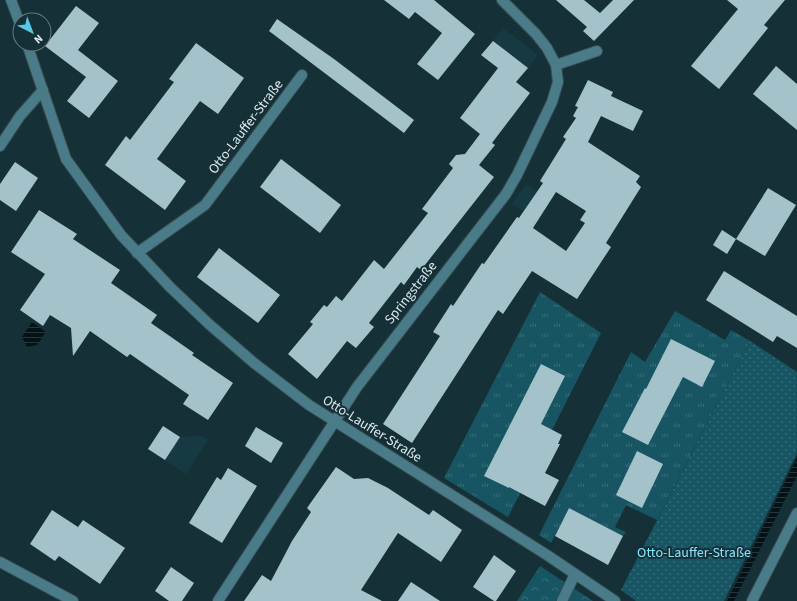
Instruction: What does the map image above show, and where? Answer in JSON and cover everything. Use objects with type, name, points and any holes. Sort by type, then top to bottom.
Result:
[{"type":"street","points":[[12,0],[16,12]]},
{"type":"street","name":"Springstraße","points":[[218,601],[357,387],[506,194],[517,175],[552,102],[558,82],[556,64],[547,48],[536,34],[502,0]]},
{"type":"street","points":[[556,64],[597,51]]},
{"type":"street","name":"Otto-Lauffer-Straße","points":[[30,52],[66,159],[121,235],[170,287],[210,325],[254,363],[309,405],[615,601]]},
{"type":"street","name":"Otto-Lauffer-Straße","points":[[137,253],[205,205],[302,76]]},
{"type":"street","points":[[0,146],[20,116],[43,90]]},
{"type":"street","points":[[752,601],[797,512]]},
{"type":"street","points":[[0,562],[73,601]]},
{"type":"street","points":[[562,601],[575,574]]},
{"type":"shaded area","points":[[503,28],[538,55],[516,82],[482,55]]},
{"type":"shaded area","points":[[526,184],[550,200],[537,221],[512,204]]},
{"type":"shaded area","points":[[32,322],[46,332],[37,345],[27,347],[22,337]]},
{"type":"shaded area","points":[[163,426],[180,437],[202,436],[208,440],[186,474],[148,449]]},
{"type":"shaded area","points":[[797,457],[797,476],[734,601],[727,601]]},
{"type":"green space","points":[[540,292],[601,333],[508,517],[444,478]]},
{"type":"green space","points":[[675,311],[725,340],[731,330],[750,341],[657,520],[626,505],[615,527],[626,532],[623,536],[569,508],[551,543],[539,535],[631,352],[645,362]]},
{"type":"green space","name":"Otto-Lauffer-Straße","points":[[750,341],[797,372],[797,453],[724,601],[636,601],[621,590]]},
{"type":"green space","points":[[540,566],[593,601],[517,601]]},
{"type":"building","points":[[384,0],[434,0],[475,34],[438,80],[417,64],[442,33],[415,12],[409,19]]},
{"type":"building","points":[[556,0],[584,0],[600,13],[613,0],[634,0],[594,41],[583,31],[587,27]]},
{"type":"building","points":[[727,0],[785,0],[764,25],[768,28],[719,89],[691,66],[738,9]]},
{"type":"building","points":[[76,6],[99,23],[78,50],[118,81],[89,118],[67,101],[86,77],[52,51],[52,37]]},
{"type":"building","points":[[277,19],[334,59],[414,120],[404,133],[269,31]]},
{"type":"building","points":[[493,41],[528,68],[516,82],[530,93],[492,143],[495,145],[479,165],[494,177],[421,270],[417,267],[404,285],[401,282],[369,323],[374,327],[356,348],[347,341],[317,379],[288,354],[313,324],[310,322],[324,305],[327,307],[336,296],[342,301],[374,260],[384,269],[428,213],[422,209],[453,168],[449,164],[456,155],[465,154],[480,134],[460,118],[498,68],[481,55]]},
{"type":"building","points":[[196,43],[244,78],[218,114],[200,101],[157,159],[186,181],[165,210],[105,165],[126,136],[130,140],[174,82],[169,79]]},
{"type":"building","points":[[776,66],[797,84],[797,130],[753,94]]},
{"type":"building","points":[[588,80],[613,92],[611,96],[643,111],[633,131],[601,116],[588,142],[640,176],[636,182],[641,187],[606,243],[611,247],[577,299],[532,271],[503,314],[498,310],[412,443],[383,424],[440,336],[433,332],[451,304],[453,306],[482,263],[484,264],[517,217],[519,218],[543,183],[540,181],[566,139],[563,137],[576,118],[573,116],[578,107],[575,106]],"holes":[[[556,192],[586,211],[580,220],[585,223],[566,251],[533,228]]]},
{"type":"building","points":[[281,159],[341,205],[320,233],[260,187]]},
{"type":"building","points":[[15,162],[38,178],[16,211],[0,200],[0,184]]},
{"type":"building","points":[[768,188],[796,205],[765,256],[736,239]]},
{"type":"building","points":[[39,210],[77,234],[73,239],[120,270],[111,283],[157,315],[151,323],[194,353],[192,355],[233,383],[208,420],[183,404],[189,395],[130,354],[127,357],[90,331],[73,356],[71,328],[50,315],[43,326],[20,310],[45,274],[11,252]]},
{"type":"building","points":[[722,230],[736,239],[727,254],[713,245]]},
{"type":"building","points":[[219,248],[280,295],[258,323],[197,277]]},
{"type":"building","points":[[724,271],[797,316],[797,348],[777,336],[773,342],[706,300]]},
{"type":"building","points":[[671,339],[715,361],[702,387],[683,377],[648,445],[622,432]]},
{"type":"building","points":[[541,364],[565,376],[541,424],[562,435],[558,444],[560,444],[545,473],[559,480],[545,506],[484,476]]},
{"type":"building","points":[[163,426],[180,437],[165,460],[148,449]]},
{"type":"building","points":[[256,427],[283,443],[271,463],[245,446]]},
{"type":"building","points":[[637,451],[663,464],[642,508],[616,495]]},
{"type":"building","points":[[336,467],[354,479],[368,478],[388,488],[429,515],[433,510],[462,530],[441,562],[398,533],[361,590],[382,601],[244,601],[262,575],[271,581],[292,541],[311,512],[307,508]]},
{"type":"building","points":[[228,468],[257,486],[222,543],[189,523],[217,477],[221,480]]},
{"type":"building","points":[[569,508],[623,536],[608,565],[555,536]]},
{"type":"building","points":[[52,510],[78,527],[83,520],[125,548],[100,584],[59,556],[55,561],[30,544]]},
{"type":"building","points":[[494,555],[516,571],[496,601],[473,587]]},
{"type":"building","points":[[171,567],[194,583],[182,601],[169,601],[155,591]]},
{"type":"building","points":[[411,582],[440,601],[398,601]]}]
